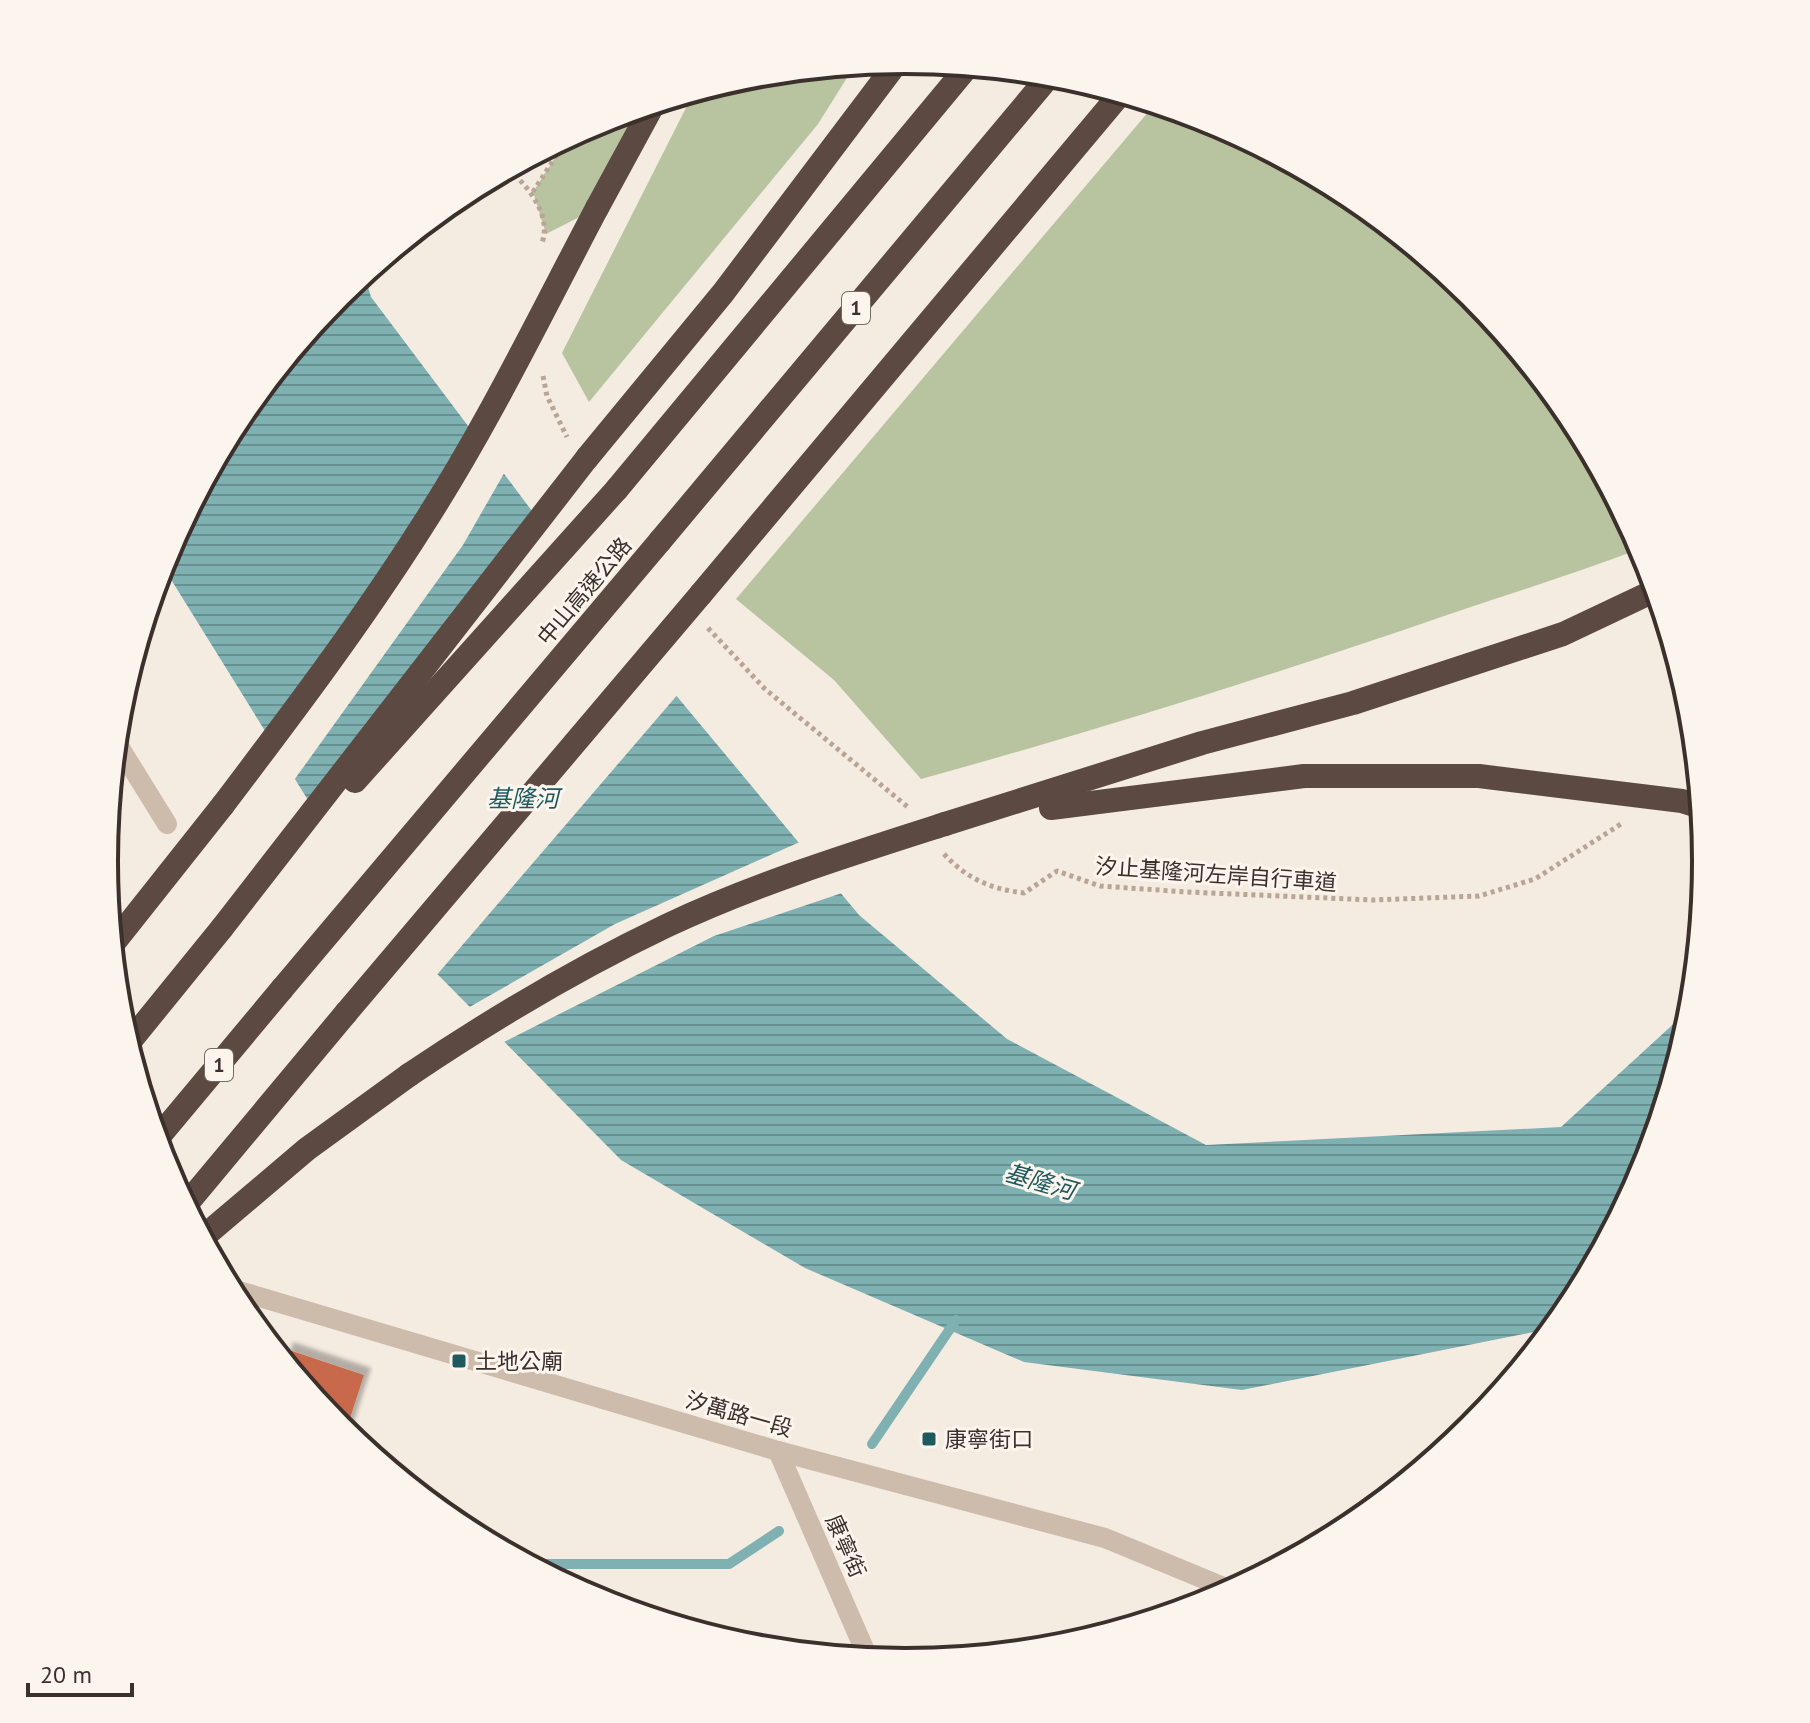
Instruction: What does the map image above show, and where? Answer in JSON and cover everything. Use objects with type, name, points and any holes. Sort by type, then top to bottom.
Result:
[{"type":"highway","points":[[222,928],[587,458],[723,293],[888,75]]},
{"type":"highway","name":"中山高速公路","points":[[137,1033],[222,928],[617,489],[959,76]]},
{"type":"highway","name":"中山高速公路","points":[[165,1130],[1041,86]]},
{"type":"highway","points":[[193,1197],[1113,102]]},
{"type":"highway","points":[[121,934],[312,688],[422,527],[502,389],[646,118]]},
{"type":"highway","points":[[210,1231],[307,1149],[496,1016],[668,925],[761,887],[940,834],[1202,743],[1353,703],[1548,639],[1646,595]]},
{"type":"highway","points":[[940,834],[1051,808],[1304,776],[1479,776],[1690,804]]},
{"type":"street","points":[[125,756],[167,824]]},
{"type":"street","name":"汐萬路一段","points":[[247,1294],[778,1451],[1105,1538],[1217,1584]]},
{"type":"street","name":"康寧街","points":[[778,1451],[864,1647]]},
{"type":"path","points":[[533,192],[556,155]]},
{"type":"path","points":[[517,177],[533,192],[546,234],[540,249]]},
{"type":"path","points":[[713,634],[765,689],[815,733],[903,800],[911,811]]},
{"type":"path","name":"汐止基隆河左岸自行車道","points":[[940,834],[957,868],[992,889],[1024,893],[1057,871],[1100,886],[1373,900],[1479,896],[1535,879],[1623,822]]},
{"type":"green space","points":[[848,77],[818,124],[589,402],[562,353],[687,105],[751,89]]},
{"type":"green space","points":[[1148,113],[1206,134],[1299,180],[1343,207],[1424,269],[1497,342],[1530,382],[1587,468],[1629,552],[1251,680],[921,779],[834,680],[736,599]]},
{"type":"green space","points":[[646,118],[597,208],[546,234],[533,192],[556,155]]},
{"type":"water","name":"基隆河","points":[[368,286],[371,297],[620,628],[859,915],[1007,1039],[1206,1145],[1561,1127],[1675,1022],[1651,1115],[1633,1163],[1587,1255],[1537,1331],[1242,1390],[1024,1362],[805,1268],[621,1160],[380,916],[170,578],[199,513],[250,424],[313,342]]},
{"type":"pier","points":[[475,428],[506,470],[463,545],[292,783],[266,741]]},
{"type":"pier","points":[[548,525],[679,693],[435,977],[377,919],[308,808]]},
{"type":"pier","points":[[802,841],[845,892],[714,936],[500,1044],[466,1009],[615,924]]},
{"type":"building","points":[[287,1349],[364,1375],[350,1420]]},
{"type":"waterway","points":[[872,1444],[956,1320]]},
{"type":"waterway","points":[[550,1564],[729,1564],[779,1531]]},
{"type":"place","name":"土地公廟","points":[[459,1361]]},
{"type":"place","name":"康寧街口","points":[[929,1439]]}]
